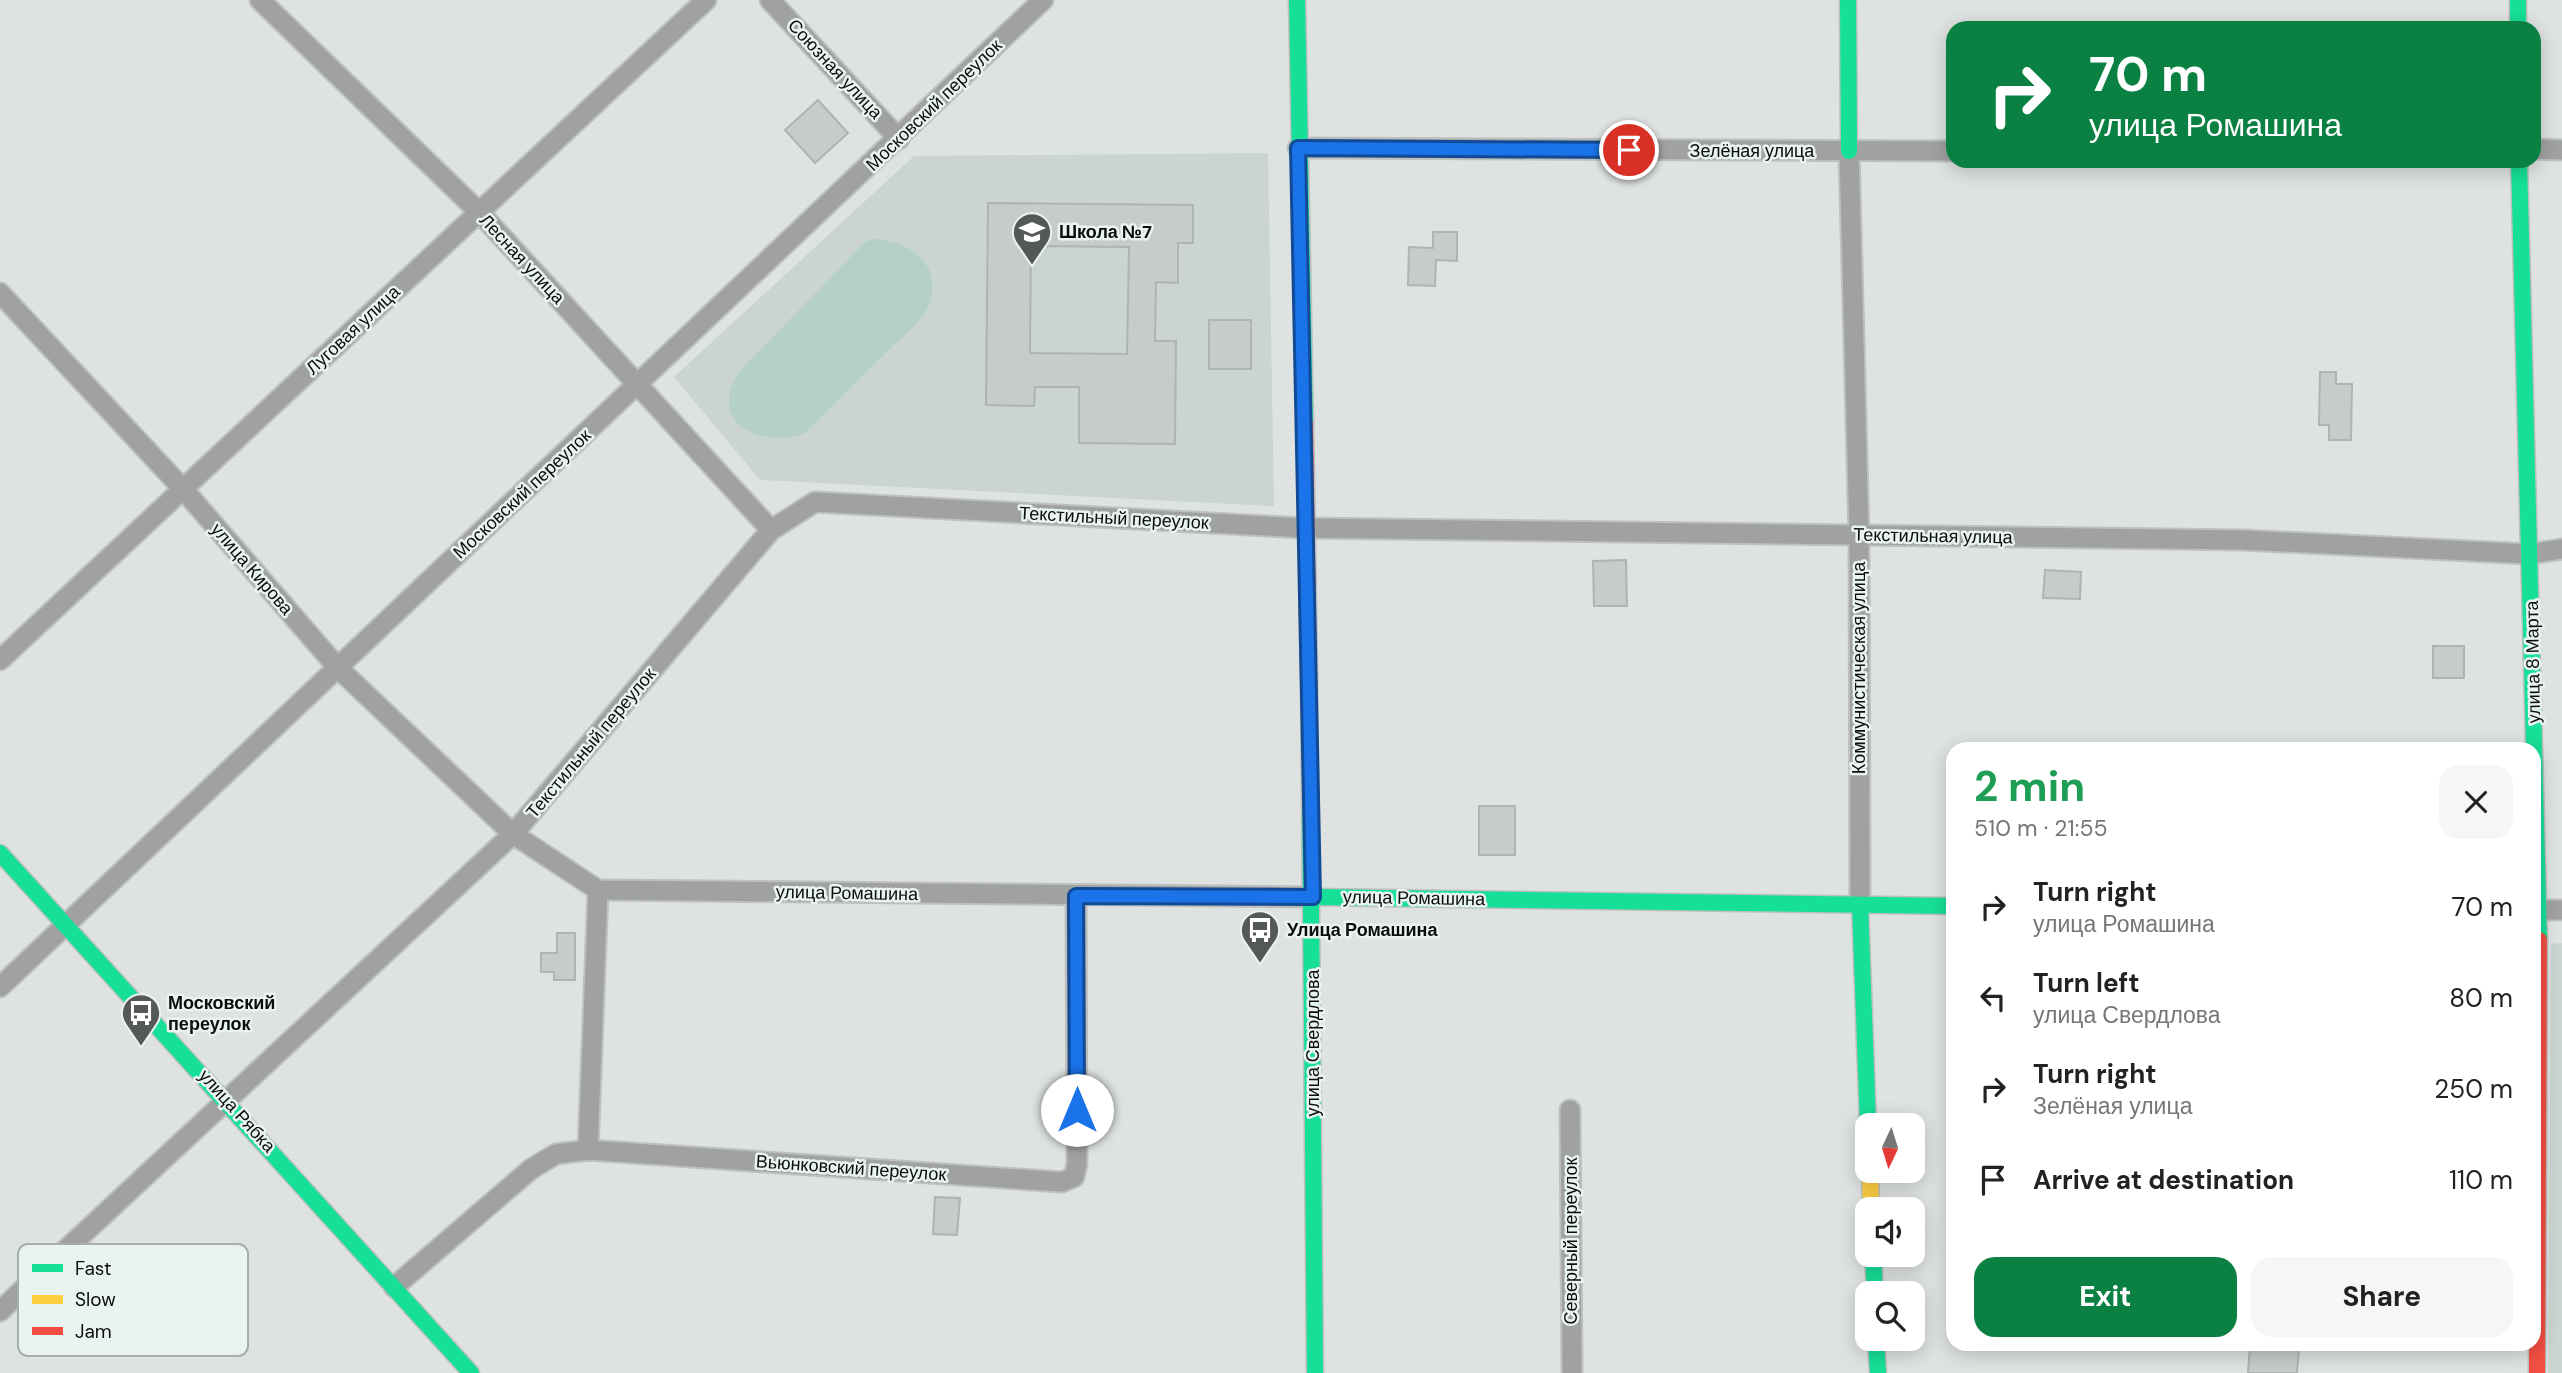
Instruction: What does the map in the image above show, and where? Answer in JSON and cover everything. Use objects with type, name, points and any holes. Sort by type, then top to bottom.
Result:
[{"type":"street","name":"Лесная улица","points":[[260,0],[479,212],[771,530]]},
{"type":"street","name":"Луговая улица","points":[[0,660],[706,0]]},
{"type":"street","name":"Союзная улица","points":[[770,0],[899,139]]},
{"type":"street","name":"Московский переулок","points":[[0,987],[1043,0]]},
{"type":"street","name":"улица Свердлова","points":[[1297,0],[1304,528],[1313,897],[1315,1373]]},
{"type":"street","name":"Коммунистическая улица","points":[[1848,0],[1849,152],[1859,534],[1860,905],[1868,1113]]},
{"type":"street","points":[[2518,0],[2518,21]]},
{"type":"street","name":"Зелёная улица","points":[[1298,148],[1946,151]]},
{"type":"street","points":[[2541,149],[2562,150]]},
{"type":"street","name":"улица 8 Марта","points":[[2519,168],[2533,742]]},
{"type":"street","name":"улица Кирова","points":[[0,293],[183,489],[338,668],[513,834]]},
{"type":"street","name":"Текстильный переулок","points":[[71,1244],[225,1098],[513,834],[771,530],[815,502],[1304,528]]},
{"type":"street","name":"Текстильная улица","points":[[1304,528],[2243,540],[2530,554],[2562,549]]},
{"type":"street","points":[[513,834],[598,890],[588,1150]]},
{"type":"street","name":"улица Рябка","points":[[0,853],[225,1098],[471,1373]]},
{"type":"street","name":"улица Ромашина","points":[[598,890],[1946,906]]},
{"type":"street","name":"Вьюнковский переулок","points":[[394,1287],[531,1169],[556,1154],[588,1150],[1062,1182],[1074,1177],[1077,1164],[1076,896]]},
{"type":"street","points":[[2541,910],[2562,910]]},
{"type":"street","name":"Северный переулок","points":[[1570,1110],[1572,1373]]},
{"type":"street","name":"Текстильный переулок","points":[[0,1311],[18,1294]]},
{"type":"street","points":[[1877,1351],[1878,1373]]},
{"type":"street","name":"улица 8 Марта","points":[[2537,1351],[2537,1373]]},
{"type":"shaded area","name":"Школа №7","points":[[1268,153],[1274,506],[760,480],[674,377],[914,156]]},
{"type":"shaded area","points":[[2562,943],[2562,1373],[2548,1373],[2551,944]]},
{"type":"green space","points":[[873,239],[902,246],[924,261],[932,284],[931,299],[924,314],[805,433],[771,438],[742,427],[733,417],[729,404],[731,389],[740,371],[865,242]]},
{"type":"building","points":[[818,100],[848,133],[815,163],[785,130]]},
{"type":"building","points":[[988,203],[1193,205],[1193,243],[1178,243],[1178,283],[1156,282],[1155,341],[1176,341],[1175,444],[1079,443],[1079,387],[1035,387],[1034,406],[986,405]],"holes":[[[1031,246],[1129,247],[1127,354],[1030,353]]]},
{"type":"building","points":[[1433,232],[1457,232],[1457,261],[1436,260],[1435,286],[1408,285],[1409,247],[1433,248]]},
{"type":"building","points":[[1209,320],[1251,320],[1251,369],[1209,369]]},
{"type":"building","points":[[2320,372],[2336,372],[2336,384],[2352,384],[2351,440],[2329,440],[2329,425],[2319,425]]},
{"type":"building","points":[[1626,560],[1627,606],[1594,606],[1593,561]]},
{"type":"building","points":[[2045,570],[2081,572],[2080,599],[2043,598]]},
{"type":"building","points":[[2433,646],[2464,646],[2464,678],[2433,678]]},
{"type":"building","points":[[1479,806],[1515,806],[1515,855],[1479,855]]},
{"type":"building","points":[[557,933],[575,933],[575,980],[554,980],[554,972],[541,972],[541,953],[557,953]]},
{"type":"building","points":[[935,1197],[960,1198],[957,1235],[933,1234]]},
{"type":"building","points":[[2250,1351],[2299,1351],[2297,1373],[2248,1373]]},
{"type":"traffic: fast","points":[[1297,0],[1305,424]]},
{"type":"traffic: fast","points":[[1848,0],[1849,151]]},
{"type":"traffic: fast","points":[[2518,0],[2518,21]]},
{"type":"traffic: fast","points":[[2519,168],[2534,742]]},
{"type":"traffic: fast","points":[[1309,675],[1315,1373]]},
{"type":"traffic: fast","points":[[0,853],[471,1373]]},
{"type":"traffic: fast","points":[[1313,897],[1946,906]]},
{"type":"traffic: fast","points":[[1860,905],[1868,1113]]},
{"type":"traffic: fast","points":[[1874,1267],[1874,1281]]},
{"type":"traffic: fast","points":[[1877,1351],[1878,1373]]},
{"type":"traffic: slow","points":[[1870,1183],[1871,1197]]},
{"type":"traffic: jam","points":[[1305,424],[1309,675]]},
{"type":"traffic: jam","points":[[2537,1351],[2537,1373]]},
{"type":"place","name":"Школа №7","points":[[1032,266]]},
{"type":"place","name":"Улица Ромашина","points":[[1260,964]]},
{"type":"place","name":"Московский переулок","points":[[141,1047]]},
{"type":"route","points":[[1077,1110],[1076,896],[1313,897],[1298,148],[1629,150]]}]
